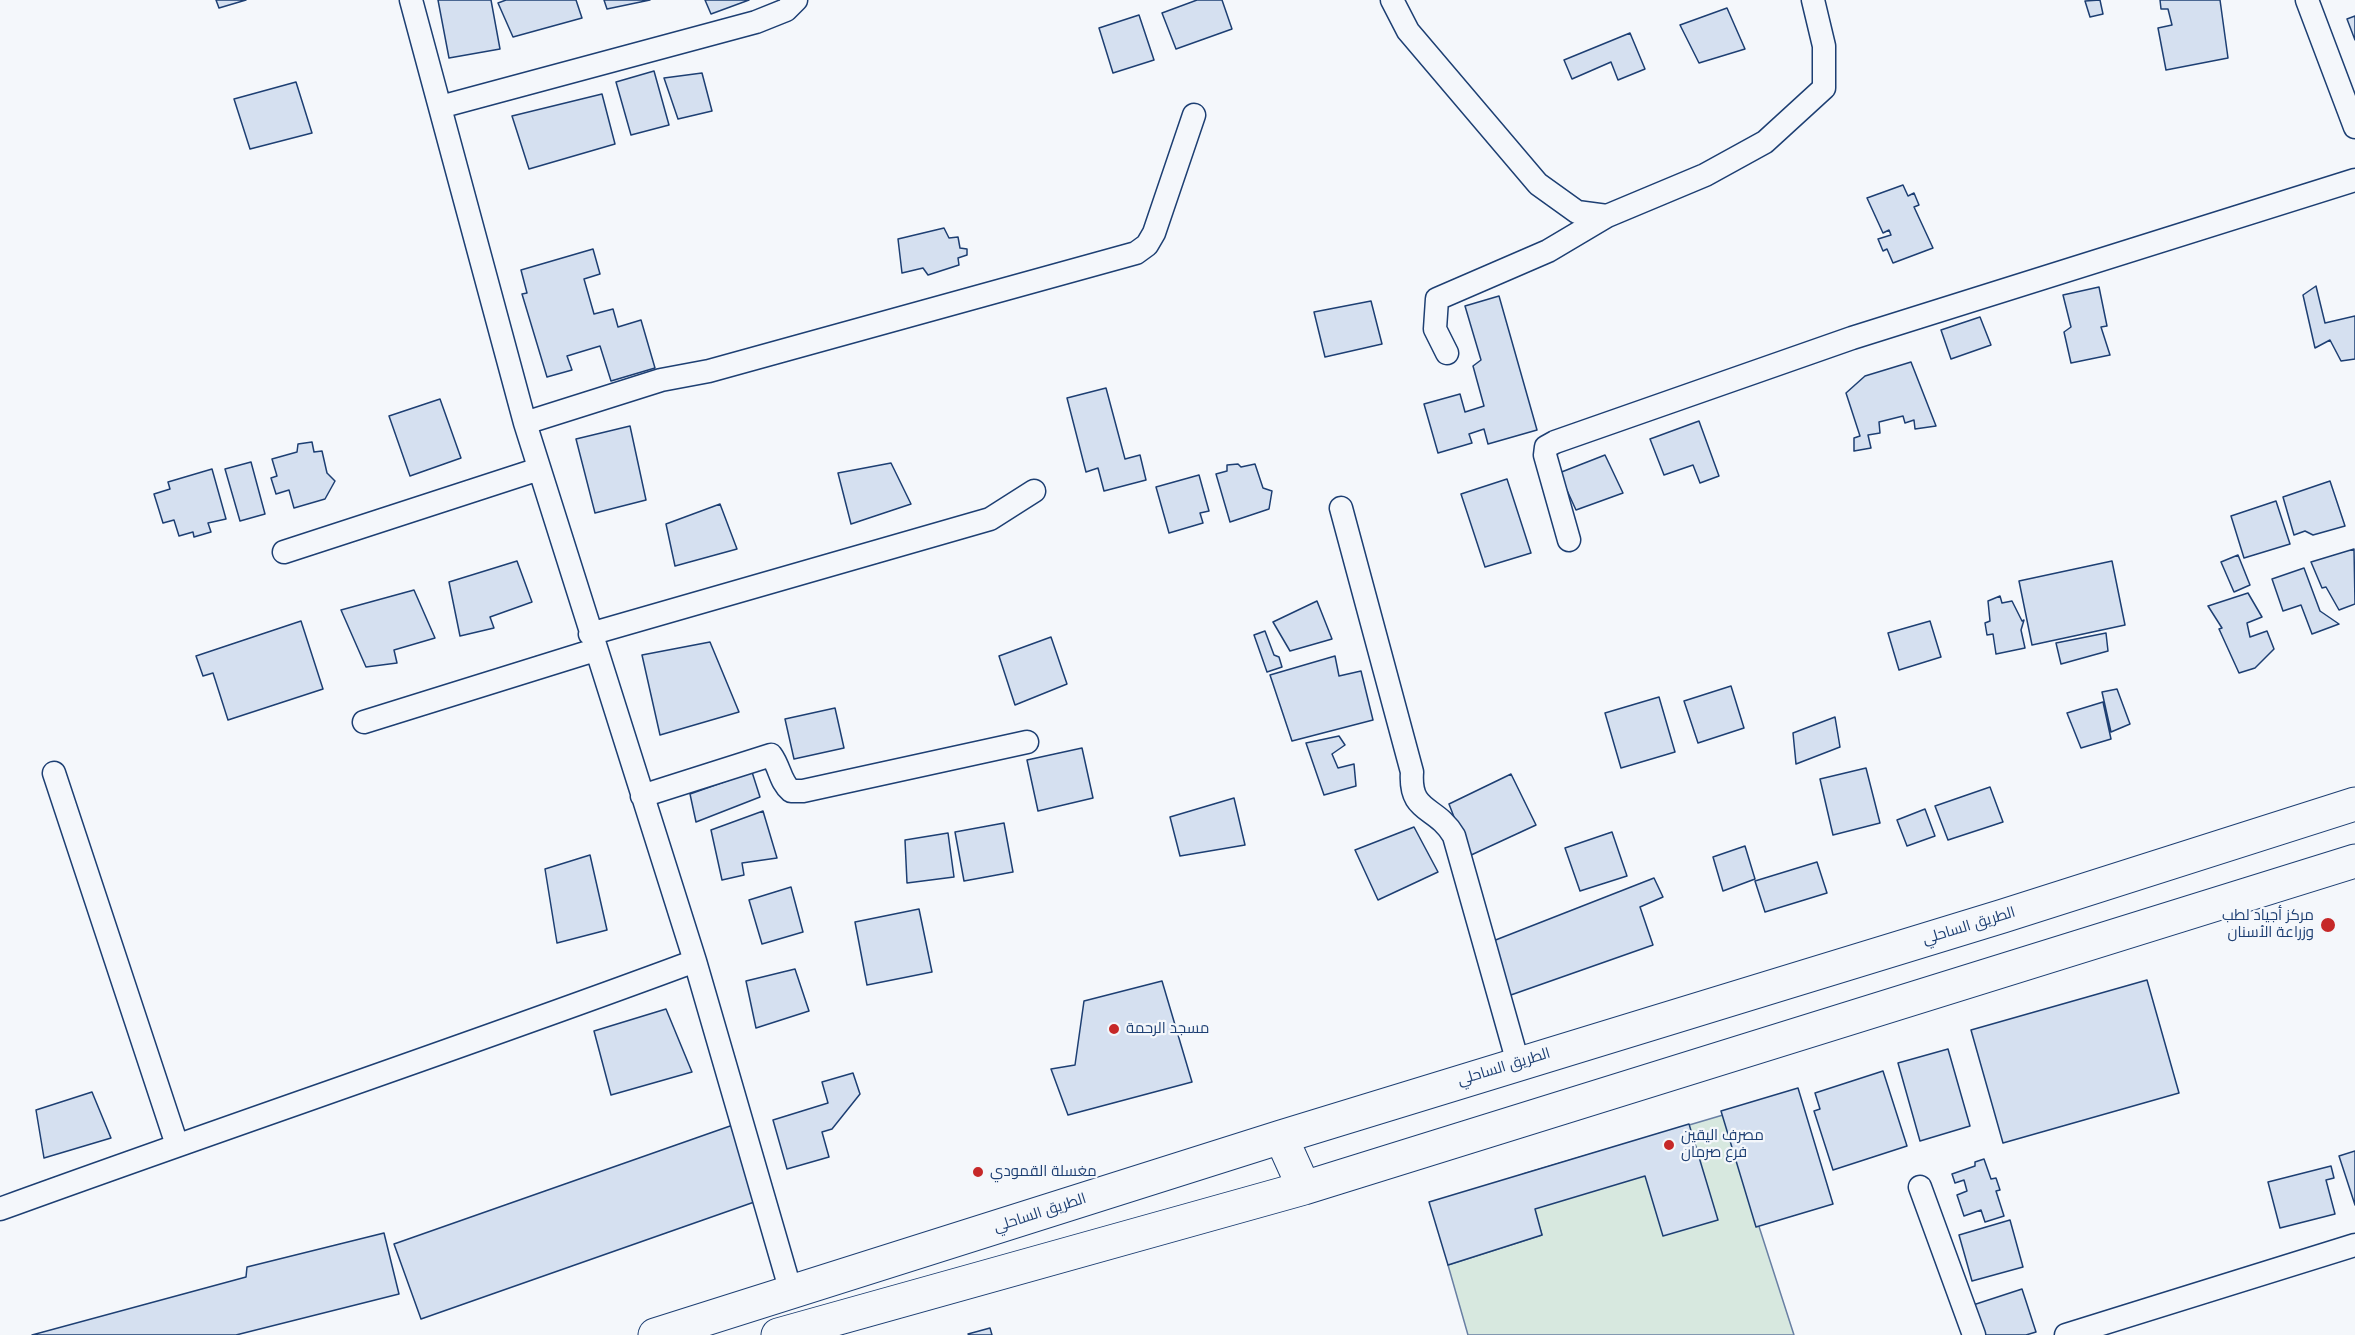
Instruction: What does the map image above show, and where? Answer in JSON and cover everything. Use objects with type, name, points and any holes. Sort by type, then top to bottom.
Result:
[{"type":"highway","name":"الطريق الساحلي","points":[[655,1335],[1281,1137],[2003,916],[2355,804]]},
{"type":"highway","points":[[778,1335],[825,1328],[1304,1188],[2355,861]]},
{"type":"highway","points":[[1281,1137],[1304,1188]]},
{"type":"street","points":[[411,0],[525,423],[695,961],[791,1292]]},
{"type":"street","points":[[440,107],[756,22],[786,10],[796,0]]},
{"type":"street","points":[[1392,0],[1408,32],[1538,184],[1577,212],[1607,216]]},
{"type":"street","points":[[1447,353],[1436,329],[1437,299],[1548,251],[1607,216],[1705,175],[1765,142],[1824,88],[1824,46],[1813,0]]},
{"type":"street","points":[[2307,0],[2355,125]]},
{"type":"street","points":[[525,423],[661,380],[709,371],[1136,253],[1147,245],[1154,233],[1194,116]]},
{"type":"street","points":[[1569,540],[1545,455],[1546,447],[1555,442],[1852,338],[2355,180]]},
{"type":"street","points":[[284,552],[539,469]]},
{"type":"street","points":[[364,722],[593,642],[990,519],[1034,491]]},
{"type":"street","points":[[1341,507],[1412,772],[1411,793],[1416,801],[1446,822],[1454,836],[1518,1063]]},
{"type":"street","points":[[642,796],[771,755],[778,765],[784,785],[791,791],[803,791],[1027,742]]},
{"type":"street","points":[[54,773],[177,1145]]},
{"type":"street","points":[[0,1209],[177,1145],[461,1048],[695,961]]},
{"type":"street","points":[[1920,1187],[1974,1335]]},
{"type":"street","points":[[2066,1335],[2355,1245]]},
{"type":"shaded area","points":[[1723,1115],[1794,1335],[1468,1335],[1448,1265],[1542,1235],[1523,1174]]},
{"type":"building","points":[[216,0],[246,0],[219,8]]},
{"type":"building","points":[[438,0],[491,0],[500,49],[449,58]]},
{"type":"building","points":[[506,0],[576,0],[582,18],[513,37],[498,3]]},
{"type":"building","points":[[604,0],[650,0],[607,9]]},
{"type":"building","points":[[705,0],[749,0],[711,14]]},
{"type":"building","points":[[1197,0],[1222,0],[1232,29],[1176,49],[1162,13]]},
{"type":"building","points":[[2100,0],[2103,14],[2090,17],[2085,1]]},
{"type":"building","points":[[2160,0],[2220,0],[2228,58],[2166,70],[2158,28],[2172,25],[2168,9],[2161,9]]},
{"type":"building","points":[[1727,8],[1745,49],[1699,63],[1680,25]]},
{"type":"building","points":[[1139,15],[1154,60],[1113,73],[1099,28]]},
{"type":"building","points":[[2355,16],[2355,40],[2347,19]]},
{"type":"building","points":[[1630,33],[1645,69],[1618,80],[1611,62],[1572,79],[1564,60]]},
{"type":"building","points":[[654,71],[669,125],[631,135],[616,82]]},
{"type":"building","points":[[702,73],[712,111],[678,119],[664,78]]},
{"type":"building","points":[[296,82],[312,133],[250,149],[234,99]]},
{"type":"building","points":[[602,94],[615,144],[529,169],[512,116]]},
{"type":"building","points":[[1903,185],[1908,196],[1914,193],[1919,205],[1914,207],[1933,248],[1893,263],[1887,249],[1883,251],[1878,239],[1891,235],[1889,230],[1883,233],[1867,198]]},
{"type":"building","points":[[944,228],[949,238],[958,237],[960,248],[967,249],[967,255],[958,258],[959,265],[928,275],[923,268],[902,273],[898,239]]},
{"type":"building","points":[[593,249],[600,274],[584,279],[594,314],[613,309],[618,327],[641,320],[655,368],[611,381],[600,346],[567,356],[572,370],[547,377],[522,294],[527,293],[521,270]]},
{"type":"building","points":[[2316,286],[2325,323],[2355,316],[2355,359],[2341,361],[2330,340],[2315,348],[2303,295]]},
{"type":"building","points":[[2099,287],[2107,326],[2101,327],[2110,355],[2071,363],[2064,332],[2071,327],[2063,295]]},
{"type":"building","points":[[1499,296],[1537,430],[1488,444],[1484,429],[1469,434],[1472,443],[1438,453],[1424,404],[1460,394],[1465,412],[1484,406],[1473,366],[1481,360],[1465,306]]},
{"type":"building","points":[[1371,301],[1382,344],[1325,357],[1314,312]]},
{"type":"building","points":[[1980,317],[1991,345],[1951,359],[1941,330]]},
{"type":"building","points":[[1911,362],[1936,426],[1915,429],[1914,420],[1905,423],[1903,416],[1879,422],[1880,433],[1868,435],[1871,448],[1854,451],[1854,438],[1860,436],[1846,393],[1865,376]]},
{"type":"building","points":[[1106,388],[1125,459],[1140,455],[1146,480],[1104,491],[1098,468],[1086,472],[1067,398]]},
{"type":"building","points":[[440,399],[461,458],[410,476],[389,416]]},
{"type":"building","points":[[1699,421],[1719,476],[1700,483],[1693,465],[1664,475],[1650,439]]},
{"type":"building","points":[[630,426],[646,500],[595,513],[576,439]]},
{"type":"building","points":[[312,442],[314,452],[322,451],[327,473],[335,481],[325,499],[294,508],[289,490],[276,494],[271,478],[277,476],[272,459],[297,452],[298,444]]},
{"type":"building","points":[[1605,455],[1623,493],[1576,510],[1559,473]]},
{"type":"building","points":[[251,462],[265,514],[240,521],[225,469]]},
{"type":"building","points":[[891,463],[911,504],[851,524],[838,473]]},
{"type":"building","points":[[1238,464],[1241,467],[1255,464],[1263,488],[1272,491],[1269,509],[1230,522],[1216,474],[1227,471],[1227,465]]},
{"type":"building","points":[[212,469],[226,519],[208,523],[211,532],[194,537],[193,532],[179,536],[174,520],[163,523],[154,494],[170,489],[168,482]]},
{"type":"building","points":[[1199,475],[1209,511],[1200,513],[1203,523],[1169,533],[1156,487]]},
{"type":"building","points":[[1507,479],[1531,553],[1485,567],[1461,494]]},
{"type":"building","points":[[2330,481],[2345,526],[2313,535],[2305,531],[2294,535],[2283,497]]},
{"type":"building","points":[[2276,501],[2290,544],[2244,558],[2231,516]]},
{"type":"building","points":[[720,504],[737,549],[675,566],[666,524]]},
{"type":"building","points":[[2354,549],[2355,604],[2339,610],[2326,587],[2322,588],[2311,562]]},
{"type":"building","points":[[2238,555],[2250,585],[2234,592],[2221,562]]},
{"type":"building","points":[[517,561],[532,602],[490,617],[494,628],[460,636],[449,582]]},
{"type":"building","points":[[2112,561],[2125,625],[2032,645],[2019,581]]},
{"type":"building","points":[[2304,568],[2320,611],[2339,624],[2312,634],[2301,605],[2283,611],[2272,579]]},
{"type":"building","points":[[414,590],[435,638],[394,650],[397,663],[366,667],[341,610]]},
{"type":"building","points":[[2248,593],[2262,617],[2247,623],[2250,637],[2267,631],[2274,649],[2255,668],[2239,673],[2219,629],[2222,628],[2208,606]]},
{"type":"building","points":[[2000,596],[2002,603],[2012,601],[2022,621],[2024,620],[2021,630],[2025,648],[1996,654],[1993,634],[1987,635],[1985,623],[1990,621],[1988,601]]},
{"type":"building","points":[[1317,601],[1332,639],[1290,651],[1273,622]]},
{"type":"building","points":[[301,621],[323,689],[228,720],[213,673],[203,676],[196,656]]},
{"type":"building","points":[[1930,621],[1941,657],[1899,670],[1888,633]]},
{"type":"building","points":[[1265,631],[1274,655],[1279,657],[1282,667],[1267,672],[1254,635]]},
{"type":"building","points":[[2106,633],[2108,651],[2061,664],[2056,643]]},
{"type":"building","points":[[1051,637],[1067,684],[1015,705],[999,656]]},
{"type":"building","points":[[710,642],[739,712],[660,735],[642,655]]},
{"type":"building","points":[[1335,656],[1339,676],[1361,671],[1373,720],[1292,741],[1270,675]]},
{"type":"building","points":[[1731,686],[1744,728],[1698,743],[1684,701]]},
{"type":"building","points":[[2117,689],[2130,724],[2111,732],[2102,692]]},
{"type":"building","points":[[1659,697],[1675,752],[1621,768],[1605,713]]},
{"type":"building","points":[[2103,702],[2111,739],[2081,748],[2067,713]]},
{"type":"building","points":[[835,708],[844,748],[794,759],[785,719]]},
{"type":"building","points":[[1835,717],[1840,747],[1796,764],[1793,733]]},
{"type":"building","points":[[1339,736],[1345,745],[1332,754],[1338,768],[1354,764],[1356,786],[1324,795],[1306,743]]},
{"type":"building","points":[[1082,748],[1093,798],[1038,811],[1027,760]]},
{"type":"building","points":[[1866,768],[1880,823],[1833,835],[1820,779]]},
{"type":"building","points":[[752,772],[760,797],[696,822],[690,794]]},
{"type":"building","points":[[1511,774],[1536,825],[1469,856],[1449,804]]},
{"type":"building","points":[[1990,787],[2003,822],[1948,840],[1935,806]]},
{"type":"building","points":[[1234,798],[1245,845],[1180,856],[1170,817]]},
{"type":"building","points":[[1925,809],[1935,836],[1907,846],[1897,820]]},
{"type":"building","points":[[763,811],[777,858],[742,863],[744,875],[722,880],[711,830]]},
{"type":"building","points":[[1004,823],[1013,872],[964,881],[955,832]]},
{"type":"building","points":[[1414,827],[1438,872],[1378,900],[1355,850]]},
{"type":"building","points":[[1612,832],[1627,876],[1580,891],[1565,848]]},
{"type":"building","points":[[948,833],[954,877],[907,883],[905,840]]},
{"type":"building","points":[[1745,846],[1755,879],[1723,891],[1713,857]]},
{"type":"building","points":[[590,855],[607,930],[557,943],[545,869]]},
{"type":"building","points":[[1817,862],[1827,893],[1765,912],[1755,881]]},
{"type":"building","points":[[1654,878],[1663,897],[1640,907],[1653,945],[1508,996],[1493,941]]},
{"type":"building","points":[[791,887],[803,932],[762,944],[749,900]]},
{"type":"building","points":[[919,909],[932,972],[867,985],[855,922]]},
{"type":"building","points":[[795,969],[809,1011],[756,1028],[746,981]]},
{"type":"building","points":[[2147,980],[2179,1093],[2003,1143],[1971,1030]]},
{"type":"building","points":[[1162,981],[1192,1082],[1068,1115],[1051,1069],[1075,1065],[1084,1001]]},
{"type":"building","points":[[666,1009],[692,1072],[611,1095],[594,1031]]},
{"type":"building","points":[[1948,1049],[1970,1126],[1920,1141],[1898,1063]]},
{"type":"building","points":[[1883,1071],[1907,1146],[1833,1170],[1814,1111],[1820,1109],[1815,1093]]},
{"type":"building","points":[[853,1073],[860,1094],[832,1129],[822,1132],[829,1157],[787,1169],[773,1120],[828,1103],[822,1082]]},
{"type":"building","points":[[1798,1088],[1833,1204],[1756,1227],[1721,1111]]},
{"type":"building","points":[[92,1092],[111,1138],[44,1158],[36,1110]]},
{"type":"building","points":[[1689,1124],[1718,1220],[1663,1236],[1645,1176],[1535,1209],[1542,1235],[1448,1265],[1429,1202]]},
{"type":"building","points":[[733,1125],[760,1200],[421,1319],[394,1244]]},
{"type":"building","points":[[2355,1151],[2355,1205],[2339,1156]]},
{"type":"building","points":[[1984,1159],[1991,1179],[1996,1178],[2000,1190],[1996,1191],[2004,1216],[1985,1222],[1981,1210],[1964,1216],[1957,1195],[1967,1191],[1964,1180],[1955,1183],[1952,1174],[1975,1166],[1975,1162]]},
{"type":"building","points":[[2331,1166],[2334,1178],[2326,1180],[2335,1214],[2280,1228],[2268,1182]]},
{"type":"building","points":[[2010,1220],[2023,1267],[1972,1281],[1959,1235]]},
{"type":"building","points":[[384,1233],[399,1294],[236,1335],[32,1335],[246,1277],[247,1267]]},
{"type":"building","points":[[2022,1289],[2036,1332],[2026,1335],[1983,1335],[1973,1305]]},
{"type":"building","points":[[990,1328],[992,1335],[968,1334]]},
{"type":"place","name":"مركز أجياد لطب وزراعة الأسنان","points":[[2328,925]]},
{"type":"place","name":"مسجد الرحمة","points":[[1114,1029]]},
{"type":"place","name":"مصرف اليقين فرع صرمان","points":[[1669,1145]]},
{"type":"place","name":"مغسلة القمودي","points":[[978,1172]]}]
